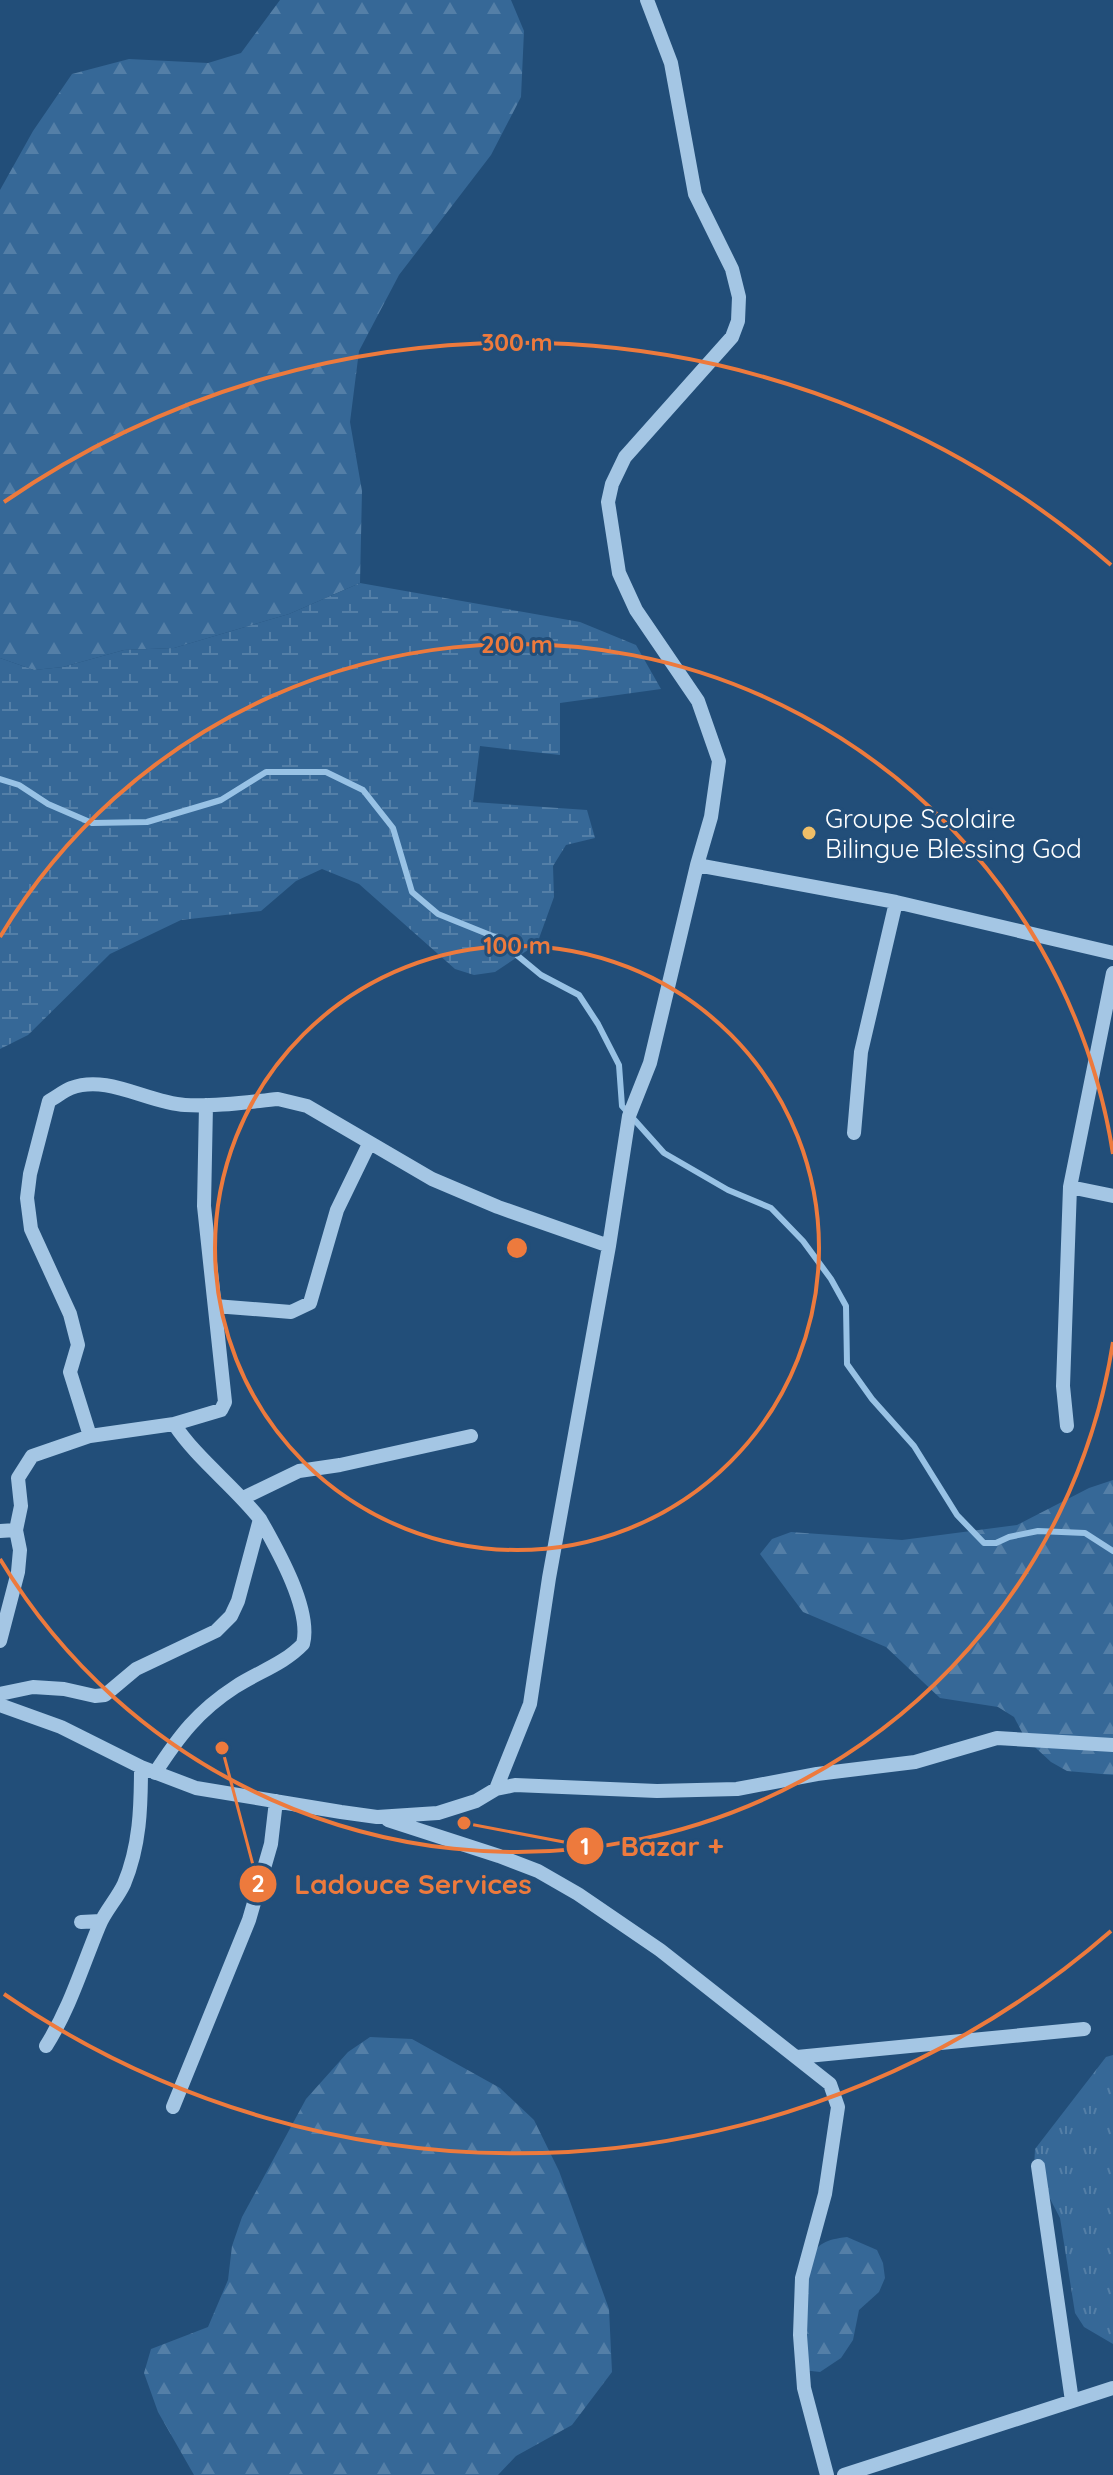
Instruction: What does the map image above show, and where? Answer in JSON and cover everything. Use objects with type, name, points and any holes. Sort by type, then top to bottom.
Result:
[{"type":"street","points":[[496,1789],[530,1704],[629,1116],[650,1063],[711,817],[719,761],[698,701],[636,610],[619,573],[608,502],[612,484],[625,457],[732,337],[738,321],[739,297],[732,269],[695,194],[671,63],[647,0]]},
{"type":"street","points":[[697,865],[896,902],[1113,953]]},
{"type":"street","points":[[854,1133],[861,1052],[896,902]]},
{"type":"street","points":[[1067,1426],[1063,1386],[1070,1187],[1113,973]]},
{"type":"street","points":[[90,1436],[70,1372],[78,1345],[70,1314],[31,1229],[27,1198],[49,1101],[67,1089],[94,1084],[110,1086],[172,1104],[293,1101],[445,1185],[609,1246]]},
{"type":"street","points":[[0,1641],[18,1572],[20,1550],[16,1530],[21,1506],[18,1478],[32,1456],[90,1436],[174,1424],[221,1410],[225,1402],[204,1206],[206,1105]]},
{"type":"street","points":[[215,1306],[291,1312],[310,1303],[337,1210],[369,1144]]},
{"type":"street","points":[[1070,1187],[1113,1196]]},
{"type":"street","points":[[46,2046],[70,2003],[101,1921],[114,1903],[132,1861],[148,1770],[200,1712],[236,1686],[292,1655],[303,1644],[306,1633],[305,1619],[276,1548],[260,1519],[193,1449],[174,1424]]},
{"type":"street","points":[[243,1498],[299,1471],[471,1436]]},
{"type":"street","points":[[0,1694],[33,1687],[105,1695],[136,1669],[216,1631],[231,1616],[238,1601],[260,1519]]},
{"type":"street","points":[[0,1531],[16,1530]]},
{"type":"street","points":[[0,1705],[84,1737],[148,1770],[196,1788],[377,1817],[538,1871],[578,1894],[660,1950],[830,2084],[838,2107],[825,2194],[802,2278],[800,2335],[804,2388],[827,2475]]},
{"type":"street","points":[[377,1817],[438,1813],[476,1801],[496,1789],[535,1784],[657,1791],[737,1789],[817,1774],[915,1762],[997,1738],[1113,1745]]},
{"type":"street","points":[[173,2107],[249,1920],[271,1844],[276,1801]]},
{"type":"street","points":[[81,1922],[101,1921]]},
{"type":"street","points":[[797,2057],[1084,2029]]},
{"type":"street","points":[[1038,2166],[1072,2401]]},
{"type":"street","points":[[844,2475],[1113,2388]]},
{"type":"green space","points":[[280,0],[511,0],[524,31],[521,97],[491,155],[399,275],[359,351],[350,422],[362,491],[360,583],[289,614],[174,648],[124,650],[63,667],[34,670],[0,658],[0,190],[33,131],[72,74],[129,59],[208,63],[241,53]]},
{"type":"green space","points":[[360,583],[580,622],[636,645],[661,689],[560,703],[560,755],[480,746],[473,802],[587,810],[595,838],[566,845],[553,866],[554,897],[537,944],[495,972],[474,975],[455,969],[359,884],[322,869],[296,881],[261,911],[181,920],[110,954],[28,1035],[0,1049],[0,658],[34,670],[63,667],[124,650],[174,648],[289,614]]},
{"type":"green space","points":[[1113,1480],[1113,1775],[1067,1771],[1051,1762],[1025,1738],[1014,1717],[998,1707],[940,1698],[886,1647],[803,1612],[760,1554],[772,1539],[791,1532],[902,1540],[1017,1525],[1089,1488]]},
{"type":"green space","points":[[370,2037],[412,2039],[500,2088],[534,2120],[559,2171],[609,2309],[612,2372],[572,2425],[516,2456],[498,2475],[194,2475],[158,2412],[144,2373],[151,2349],[208,2327],[228,2280],[232,2246],[242,2217],[306,2099],[348,2052]]},
{"type":"green space","points":[[1113,2055],[1113,2344],[1084,2327],[1075,2313],[1060,2218],[1034,2168],[1035,2149],[1106,2057]]},
{"type":"green space","points":[[847,2237],[877,2250],[885,2278],[879,2292],[859,2310],[853,2340],[841,2358],[820,2372],[803,2370],[808,2262],[823,2243]]},
{"type":"waterway","points":[[0,779],[19,785],[48,804],[92,823],[147,822],[221,800],[266,772],[326,772],[363,790],[393,828],[412,892],[438,914],[495,937],[541,975],[579,995],[619,1065],[622,1106],[664,1153],[728,1190],[771,1208],[803,1241],[846,1306],[847,1364],[872,1399],[914,1446],[957,1515],[984,1543],[996,1543],[1038,1531],[1085,1533],[1113,1551]]},
{"type":"place","name":"Groupe Scolaire Bilingue Blessing God","points":[[809,833]]},
{"type":"place","name":"Ladouce Services","points":[[222,1748]]},
{"type":"place","name":"Bazar +","points":[[464,1823]]}]
